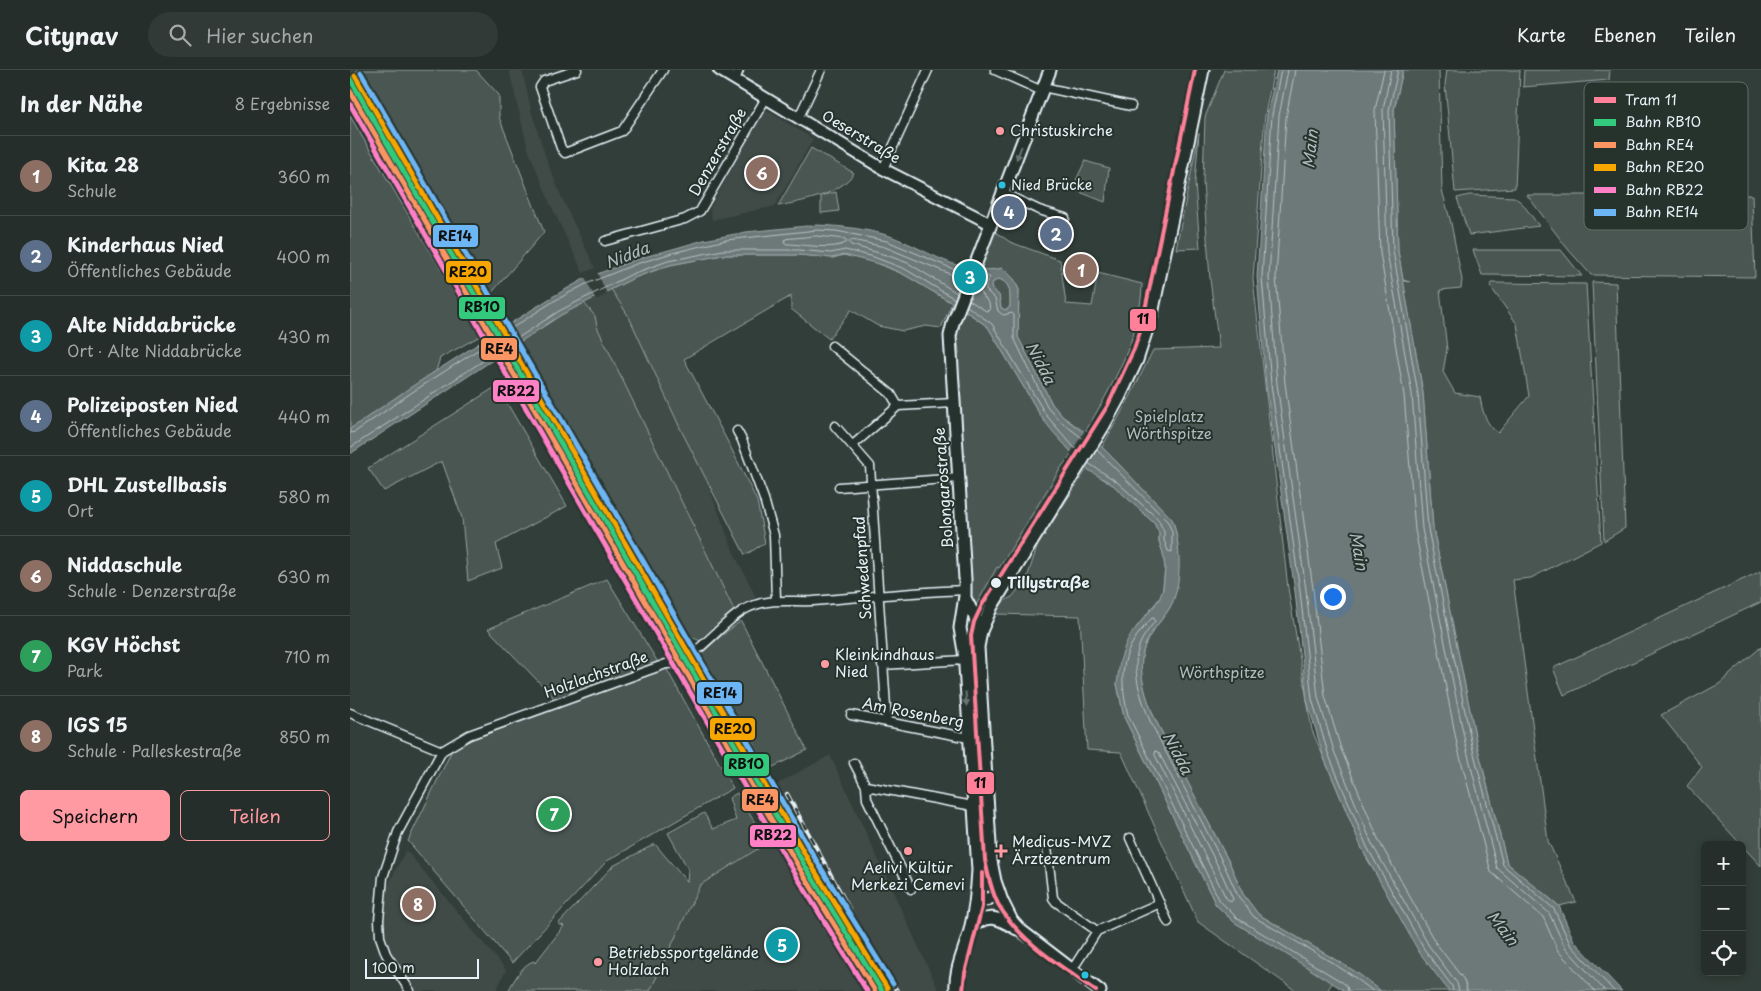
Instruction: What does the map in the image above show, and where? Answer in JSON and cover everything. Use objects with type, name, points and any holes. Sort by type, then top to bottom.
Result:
[{"type":"main road","name":"Bolongarostraße","points":[[965,593],[950,336],[953,323],[1050,70]]},
{"type":"main road","points":[[978,647],[981,631],[992,606],[1103,427],[1130,378],[1146,336],[1203,70]]},
{"type":"main road","points":[[965,593],[978,647],[991,861],[997,889],[1007,912],[1019,930]]},
{"type":"main road","points":[[956,991],[957,972],[970,930],[978,870],[964,655],[960,628],[971,616],[992,606]]},
{"type":"main road","points":[[964,655],[971,616]]},
{"type":"main road","points":[[976,892],[980,898],[986,900],[994,896],[997,889]]},
{"type":"main road","points":[[970,930],[980,920],[989,917],[1001,920],[1019,930],[1100,991]]},
{"type":"street","points":[[576,70],[544,81],[540,87],[564,153],[622,131],[663,70]]},
{"type":"street","name":"Oeserstraße","points":[[719,70],[883,169],[990,228]]},
{"type":"street","points":[[735,80],[739,70]]},
{"type":"street","points":[[799,117],[821,70]]},
{"type":"street","points":[[883,169],[928,70]]},
{"type":"street","points":[[995,70],[1043,89],[1131,106]]},
{"type":"street","name":"Denzerstraße","points":[[605,241],[685,219],[700,210],[766,98]]},
{"type":"street","points":[[1003,193],[1039,210],[1065,218]]},
{"type":"street","points":[[832,346],[892,394],[898,406]]},
{"type":"street","points":[[853,444],[898,406],[954,403]]},
{"type":"street","name":"Schwedenpfad","points":[[835,426],[853,444],[870,466],[886,722]]},
{"type":"street","points":[[737,430],[764,499],[774,535],[776,600]]},
{"type":"street","points":[[839,487],[959,478]]},
{"type":"street","name":"Holzlachstraße","points":[[442,750],[469,735],[666,664],[676,664],[743,610],[761,603],[776,600],[806,602],[879,596],[965,593]]},
{"type":"street","points":[[882,665],[964,655]]},
{"type":"street","points":[[350,713],[442,750],[398,832],[383,877],[379,920],[380,937],[386,954],[410,991]]},
{"type":"street","name":"Am Rosenberg","points":[[851,715],[969,738]]},
{"type":"street","points":[[854,764],[866,786],[867,799],[911,889]]},
{"type":"street","points":[[866,786],[973,806]]},
{"type":"street","points":[[1130,838],[1168,922]]},
{"type":"street","points":[[1048,847],[1053,898],[1097,931]]},
{"type":"street","points":[[1072,970],[1097,931],[1160,903]]},
{"type":"shaded area","points":[[350,70],[356,70],[488,297],[493,317],[480,324],[350,96]]},
{"type":"shaded area","points":[[509,70],[522,70],[532,113],[547,161],[561,196],[595,268],[583,273],[550,203],[528,149]]},
{"type":"shaded area","points":[[765,109],[813,139],[775,206],[712,220],[710,208]]},
{"type":"shaded area","points":[[611,289],[629,317],[681,430],[704,474],[734,553],[756,597],[734,610],[597,327],[595,316],[584,303]]},
{"type":"shaded area","points":[[519,363],[687,654],[677,661],[507,370]]},
{"type":"shaded area","points":[[1060,469],[1067,474],[997,590],[978,615],[974,609],[988,585],[987,583],[997,567],[1000,568]]},
{"type":"shaded area","points":[[830,755],[939,991],[650,991],[700,885],[778,836],[756,796]]},
{"type":"shaded area","points":[[406,850],[506,970],[496,991],[416,991],[403,974],[388,948],[382,921],[387,887]]},
{"type":"green space","points":[[356,70],[476,70],[499,95],[499,117],[544,232],[488,297]]},
{"type":"green space","name":"Wörthspitze","points":[[1224,70],[1274,70],[1265,114],[1253,279],[1288,588],[1312,730],[1365,855],[1422,955],[1449,991],[1381,991],[1356,972],[1258,914],[1243,894],[1230,864],[1155,719],[1142,678],[1142,661],[1145,646],[1150,635],[1169,609],[1176,589],[1179,565],[1177,540],[1172,519],[1102,447],[1130,397],[1153,350],[1219,348],[1210,279],[1203,182],[1205,117]]},
{"type":"green space","points":[[1403,70],[1439,70],[1442,190],[1451,223],[1462,280],[1461,288],[1440,290],[1447,349],[1443,372],[1455,393],[1480,397],[1483,412],[1490,426],[1498,433],[1529,396],[1517,324],[1490,286],[1492,283],[1586,284],[1601,542],[1531,578],[1513,580],[1548,841],[1576,902],[1559,906],[1507,863],[1477,745],[1433,528],[1423,393],[1403,281],[1410,282],[1403,280],[1398,251],[1394,110]]},
{"type":"green space","points":[[1447,70],[1520,70],[1515,188],[1455,192],[1445,84]]},
{"type":"green space","points":[[1524,70],[1610,70],[1609,80],[1523,87]]},
{"type":"green space","points":[[350,116],[480,336],[440,358],[436,371],[350,429]]},
{"type":"green space","points":[[1199,133],[1195,183],[1200,248],[1176,249]]},
{"type":"green space","points":[[811,148],[854,173],[847,181],[830,192],[778,206]]},
{"type":"green space","points":[[1085,161],[1109,168],[1105,202],[1072,189]]},
{"type":"green space","points":[[836,192],[839,211],[821,213],[821,196]]},
{"type":"green space","points":[[1469,195],[1514,197],[1522,203],[1539,226],[1469,235],[1457,198]]},
{"type":"green space","points":[[1527,195],[1584,195],[1584,230],[1748,230],[1748,195],[1752,195],[1755,277],[1591,275],[1567,248]]},
{"type":"green space","points":[[994,231],[1010,242],[1060,260],[1066,304],[1092,306],[1098,273],[1142,284],[1140,304],[1130,343],[1105,398],[1085,432],[1062,416],[1052,404],[1018,337],[1019,290],[1014,279],[1003,268],[979,270]]},
{"type":"green space","points":[[1473,250],[1561,250],[1582,276],[1482,275]]},
{"type":"green space","points":[[723,255],[799,255],[832,258],[844,255],[870,261],[903,274],[952,303],[941,328],[926,326],[903,331],[878,326],[851,310],[829,339],[791,309],[791,296],[684,359],[757,501],[765,543],[745,555],[681,430],[629,317],[611,289],[634,278],[670,265]]},
{"type":"green space","points":[[999,279],[1006,284],[1009,290],[1010,307],[1006,310],[1001,308],[999,295],[991,289],[992,283]]},
{"type":"green space","points":[[1592,282],[1616,283],[1625,528],[1604,541]]},
{"type":"green space","points":[[584,303],[595,316],[597,327],[734,610],[703,642],[689,636],[684,631],[516,344],[561,315]]},
{"type":"green space","points":[[964,310],[988,327],[1042,418],[1072,453],[1060,469],[999,568],[997,567],[975,607],[970,600],[957,356],[959,353],[955,335]]},
{"type":"green space","points":[[497,386],[567,506],[496,544],[502,568],[468,581],[462,518],[442,461],[384,491],[368,468]]},
{"type":"green space","points":[[1087,469],[1113,485],[1154,523],[1159,533],[1159,541],[1163,553],[1165,568],[1162,595],[1131,634],[1117,684],[1124,717],[1216,905],[1234,922],[1333,982],[1327,991],[1296,991],[1198,922],[1121,752],[1087,750],[1080,616],[995,614],[1004,601],[1012,597],[1028,575],[1038,544]]},
{"type":"green space","points":[[1761,571],[1761,602],[1564,695],[1553,668]]},
{"type":"green space","points":[[607,579],[659,664],[558,702],[488,629]]},
{"type":"green space","points":[[741,621],[807,750],[769,769],[701,654]]},
{"type":"green space","points":[[1761,647],[1761,866],[1746,850],[1746,841],[1738,841],[1687,786],[1702,767],[1661,715],[1719,684]]},
{"type":"green space","points":[[666,668],[733,788],[607,861],[512,963],[408,841],[454,746]]},
{"type":"green space","points":[[737,793],[767,843],[700,885],[650,991],[508,991],[522,969],[534,961],[535,963],[564,926],[558,924],[613,866],[655,844],[687,882],[688,869],[668,833],[704,813],[713,829],[736,820],[729,798]]},
{"type":"water","name":"Main","points":[[1277,70],[1403,70],[1394,110],[1398,251],[1423,393],[1433,528],[1477,745],[1507,863],[1559,906],[1574,941],[1622,991],[1449,991],[1419,952],[1362,849],[1323,755],[1307,700],[1295,592],[1266,385],[1257,277],[1267,114]]},
{"type":"water","points":[[817,225],[863,230],[890,236],[958,266],[987,270],[1003,268],[1014,279],[1019,290],[1018,337],[1052,404],[1062,416],[1102,447],[1172,519],[1179,552],[1177,589],[1169,609],[1150,635],[1145,646],[1141,669],[1142,678],[1155,719],[1230,864],[1243,894],[1258,914],[1356,972],[1381,991],[1345,991],[1234,922],[1216,905],[1124,717],[1117,684],[1120,661],[1126,643],[1131,634],[1159,600],[1163,589],[1165,568],[1159,533],[1154,523],[1113,485],[1087,469],[1054,433],[1042,418],[988,327],[966,311],[903,274],[883,265],[844,255],[832,258],[799,255],[723,255],[670,265],[634,278],[561,315],[350,454],[350,429],[484,340],[584,279],[634,260],[704,240],[746,232]],"holes":[[[999,279],[1008,287],[1010,294],[1010,307],[1006,310],[1001,308],[999,295],[991,288],[992,283]]]},
{"type":"pier","points":[[597,272],[607,294],[596,300],[584,276]]},
{"type":"pier","points":[[499,328],[511,350],[500,357],[487,335]]},
{"type":"pier","points":[[1085,430],[1102,444],[1085,471],[1070,454]]},
{"type":"railway","points":[[787,794],[873,953],[897,991]]},
{"type":"tram line","name":"11","points":[[1096,991],[1055,963],[1029,942],[1007,918],[993,893],[985,860],[971,636],[974,622],[982,605],[1108,405],[1134,349],[1141,329],[1195,70]]},
{"type":"tram line","name":"11","points":[[963,991],[965,973],[982,907],[982,873]]},
{"type":"rail line","name":"RE14","points":[[361,73],[816,860],[893,984]]},
{"type":"rail line","name":"RE20","points":[[355,76],[810,863],[887,988]]},
{"type":"rail line","name":"RB10","points":[[350,79],[805,866],[882,991]]},
{"type":"rail line","name":"RE4","points":[[350,91],[800,869],[875,991]]},
{"type":"rail line","name":"RB22","points":[[350,104],[794,872],[867,991]]},
{"type":"place","name":"Christuskirche","points":[[1000,131]]},
{"type":"place","name":"Niddaschule","points":[[762,173]]},
{"type":"place","name":"Nied Brücke","points":[[1002,185]]},
{"type":"place","name":"Polizeiposten Nied","points":[[1009,212]]},
{"type":"place","name":"Kinderhaus Nied","points":[[1056,234]]},
{"type":"place","name":"Kita 28","points":[[1081,270]]},
{"type":"place","name":"Alte Niddabrücke","points":[[970,277]]},
{"type":"place","name":"Tillystraße","points":[[996,583]]},
{"type":"place","name":"Kleinkindhaus Nied","points":[[825,664]]},
{"type":"place","name":"KGV Höchst","points":[[554,814]]},
{"type":"place","name":"Aelivi Kültür Merkezi Cemevi","points":[[908,851]]},
{"type":"place","name":"Medicus-MVZ Ärztezentrum","points":[[1001,851]]},
{"type":"place","name":"IGS 15","points":[[418,904]]},
{"type":"place","name":"DHL Zustellbasis","points":[[782,945]]},
{"type":"place","name":"Betriebssportgelände Holzlach","points":[[598,962]]},
{"type":"water label","name":"Nidda","points":[[627,255]]},
{"type":"water label","name":"Nidda","points":[[1041,363]]},
{"type":"water label","name":"Nidda","points":[[1178,753]]},
{"type":"park label","name":"Spielplatz Wörthspitze","points":[[1169,426]]}]
